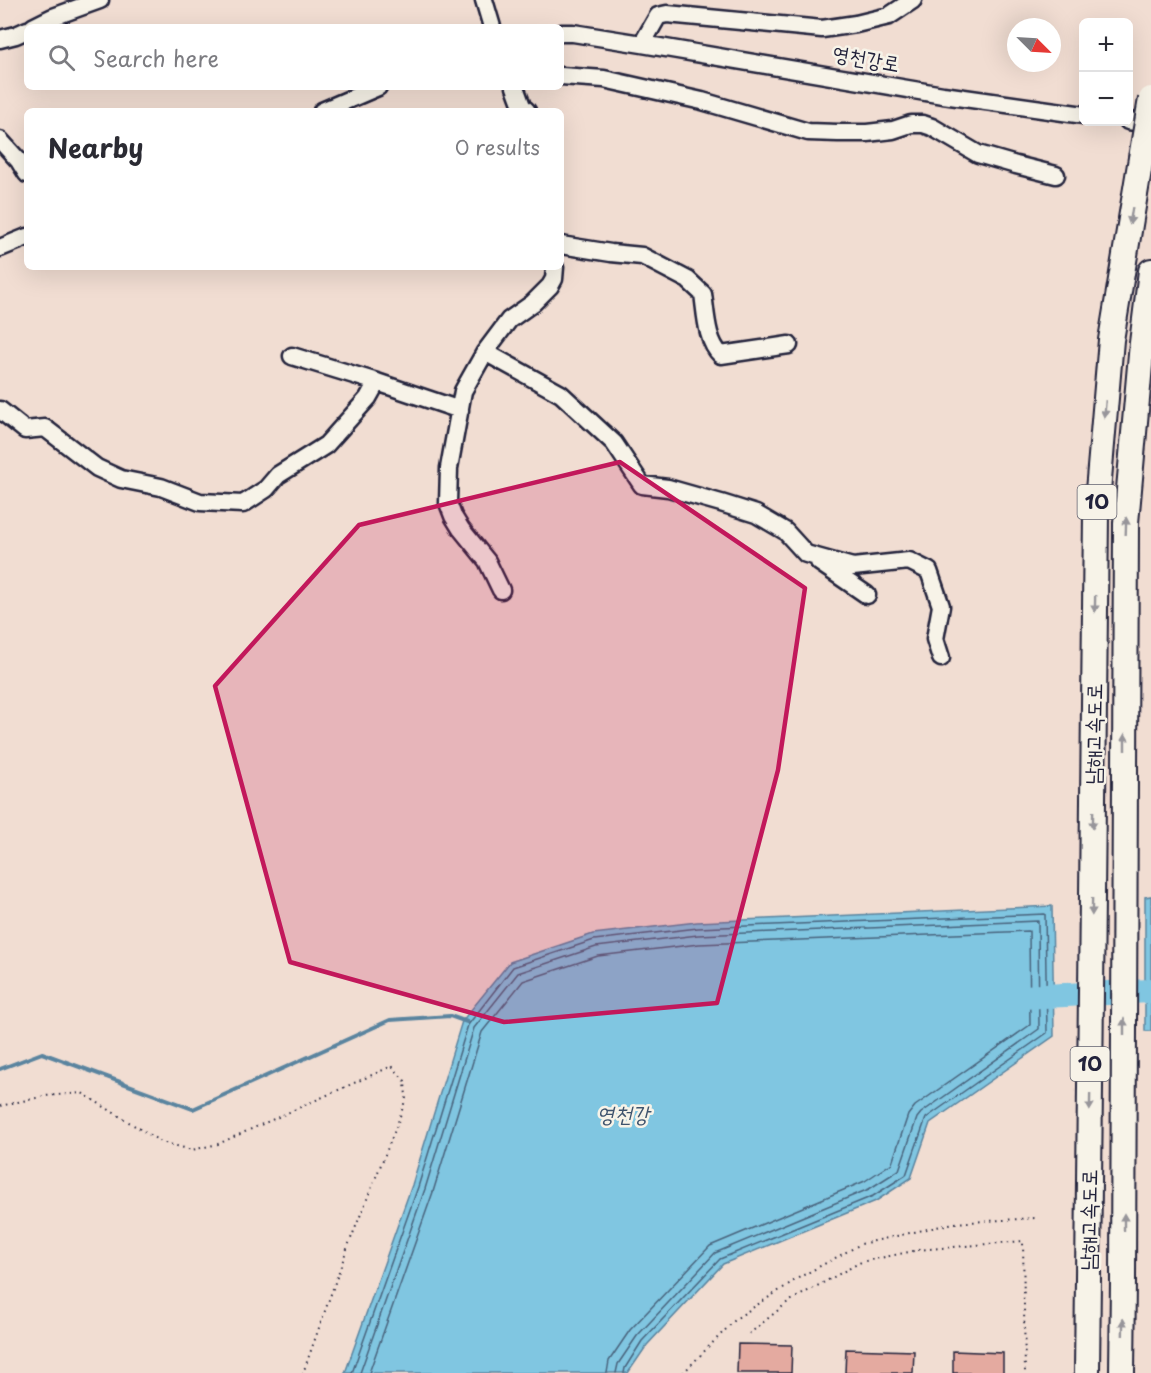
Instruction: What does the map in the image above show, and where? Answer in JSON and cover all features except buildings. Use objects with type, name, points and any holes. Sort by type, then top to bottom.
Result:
[{"type":"highway","name":"남해고속도로","points":[[1087,1373],[1096,514],[1111,340],[1151,99]]},
{"type":"highway","name":"남해고속도로","points":[[1122,1373],[1126,523],[1142,343],[1151,272]]},
{"type":"street","points":[[39,24],[100,0]]},
{"type":"street","points":[[484,0],[491,24]]},
{"type":"street","points":[[642,44],[658,16],[667,14],[822,28],[856,24],[889,16],[913,0]]},
{"type":"street","points":[[0,39],[24,31]]},
{"type":"street","name":"영천강로","points":[[564,33],[943,95],[1079,114]]},
{"type":"street","points":[[564,76],[604,79],[702,101],[808,132],[867,133],[922,124],[932,127],[978,154],[1056,175]]},
{"type":"street","points":[[329,108],[371,90]]},
{"type":"street","points":[[515,90],[524,108]]},
{"type":"street","points":[[1133,122],[1151,124]]},
{"type":"street","points":[[0,140],[24,169]]},
{"type":"street","points":[[0,248],[24,238]]},
{"type":"street","points":[[564,245],[642,256],[688,280],[704,294],[713,347],[721,355],[789,345]]},
{"type":"street","points":[[501,590],[487,561],[453,516],[448,502],[449,468],[463,392],[485,352],[509,320],[550,286],[554,279],[555,270]]},
{"type":"street","points":[[485,352],[561,394],[614,443],[642,485],[668,488],[756,514],[785,531],[806,554],[867,595]]},
{"type":"street","points":[[292,356],[460,410]]},
{"type":"street","points":[[0,410],[25,430],[45,428],[97,468],[121,479],[161,487],[200,502],[243,504],[266,489],[278,475],[326,445],[368,398],[377,382]]},
{"type":"street","points":[[806,554],[853,567],[909,561],[929,571],[942,606],[935,639],[941,658]]},
{"type":"path","points":[[0,1106],[45,1096],[82,1093],[160,1142],[192,1150],[218,1144],[392,1066],[405,1081],[406,1098],[348,1246],[303,1373]]},
{"type":"path","points":[[683,1373],[737,1318],[800,1277],[861,1244],[954,1223],[1035,1218]]},
{"type":"path","points":[[749,1334],[788,1302],[861,1262],[918,1250],[1023,1241],[1025,1373]]},
{"type":"highlighted area","points":[[620,462],[805,588],[778,770],[717,1003],[504,1022],[290,962],[215,686],[359,525]]},
{"type":"water","points":[[1151,896],[1151,1031],[1145,1031],[1145,897]]},
{"type":"water","name":"영천강","points":[[1052,906],[1054,1036],[930,1123],[911,1178],[876,1201],[723,1264],[647,1345],[628,1373],[345,1373],[412,1185],[462,1021],[510,962],[593,934],[697,922]]},
{"type":"waterway","name":"영천강","points":[[1022,997],[1151,991]]},
{"type":"waterway","points":[[0,1069],[42,1053],[193,1109],[390,1020],[450,1016],[467,1022]]}]
